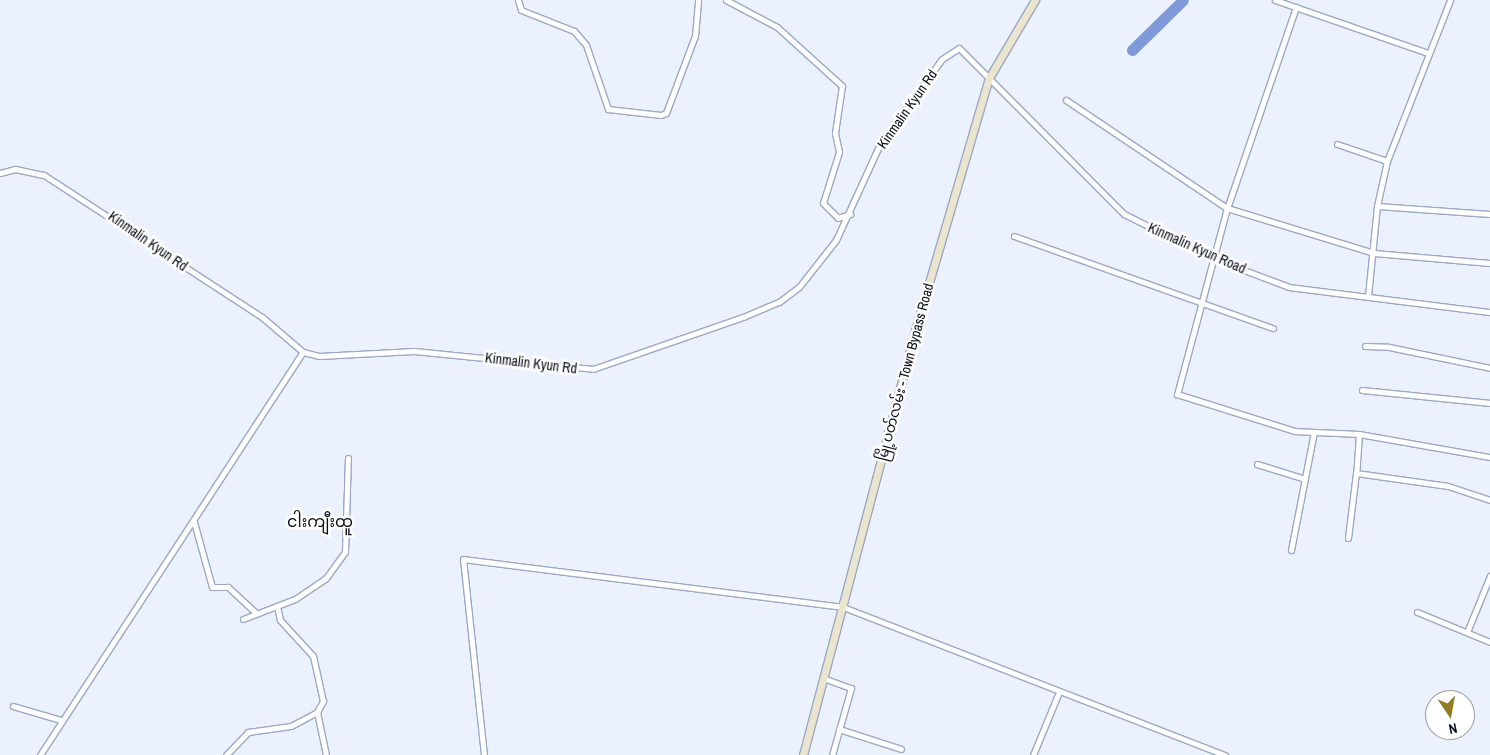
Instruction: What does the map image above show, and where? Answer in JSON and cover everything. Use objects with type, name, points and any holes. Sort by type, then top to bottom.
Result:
[{"type":"main road","name":"မြို့ပတ်လမ်း - Town Bypass Road","points":[[802,755],[844,607],[914,334],[989,78],[1035,0]]},
{"type":"street","points":[[518,0],[521,10],[574,31],[586,45],[608,109],[661,115],[666,113],[695,36],[698,0]]},
{"type":"street","points":[[726,0],[784,32],[842,86],[835,133],[839,152],[822,203],[838,218],[850,214]]},
{"type":"street","points":[[1275,0],[1428,53]]},
{"type":"street","points":[[1368,296],[1374,253],[1377,206],[1387,161],[1450,0]]},
{"type":"street","points":[[1296,7],[1227,208],[1212,258],[1204,304],[1177,394],[1294,431],[1359,434],[1490,457]]},
{"type":"street","name":"Kinmalin Kyun Rd","points":[[0,173],[16,169],[44,175],[262,317],[303,352],[319,356],[414,351],[565,368],[610,367],[779,302],[799,286],[850,214],[879,146],[942,60],[960,48],[989,78]]},
{"type":"street","name":"Kinmalin Kyun Road","points":[[989,78],[1124,214],[1212,258],[1289,287],[1490,312]]},
{"type":"street","points":[[1066,100],[1227,208],[1374,253],[1490,263]]},
{"type":"street","points":[[1337,144],[1387,161]]},
{"type":"street","points":[[1377,206],[1490,214]]},
{"type":"street","points":[[1014,236],[1273,328]]},
{"type":"street","points":[[1365,346],[1389,347],[1490,368]]},
{"type":"street","points":[[40,755],[61,720],[194,522],[303,352]]},
{"type":"street","points":[[1362,390],[1490,403]]},
{"type":"street","points":[[1291,550],[1314,432]]},
{"type":"street","points":[[1348,538],[1359,434]]},
{"type":"street","points":[[243,619],[296,599],[326,578],[346,552],[348,458]]},
{"type":"street","points":[[1257,464],[1305,479]]},
{"type":"street","points":[[1356,473],[1448,486],[1490,500]]},
{"type":"street","points":[[194,522],[212,587],[228,588],[256,613]]},
{"type":"street","points":[[484,755],[464,559],[844,607],[1225,755]]},
{"type":"street","points":[[1467,632],[1490,576]]},
{"type":"street","points":[[226,755],[248,732],[291,726],[317,712],[323,701],[313,656],[280,620],[277,606]]},
{"type":"street","points":[[1417,612],[1490,642]]},
{"type":"street","points":[[823,678],[851,688],[832,755]]},
{"type":"street","points":[[1034,755],[1059,692]]},
{"type":"street","points":[[13,706],[61,720]]},
{"type":"street","points":[[317,712],[326,755]]},
{"type":"street","points":[[838,729],[901,749]]},
{"type":"waterway","points":[[1132,50],[1183,0]]},
{"type":"district","name":"ငါးကျီးထူ","points":[[320,521]]}]
